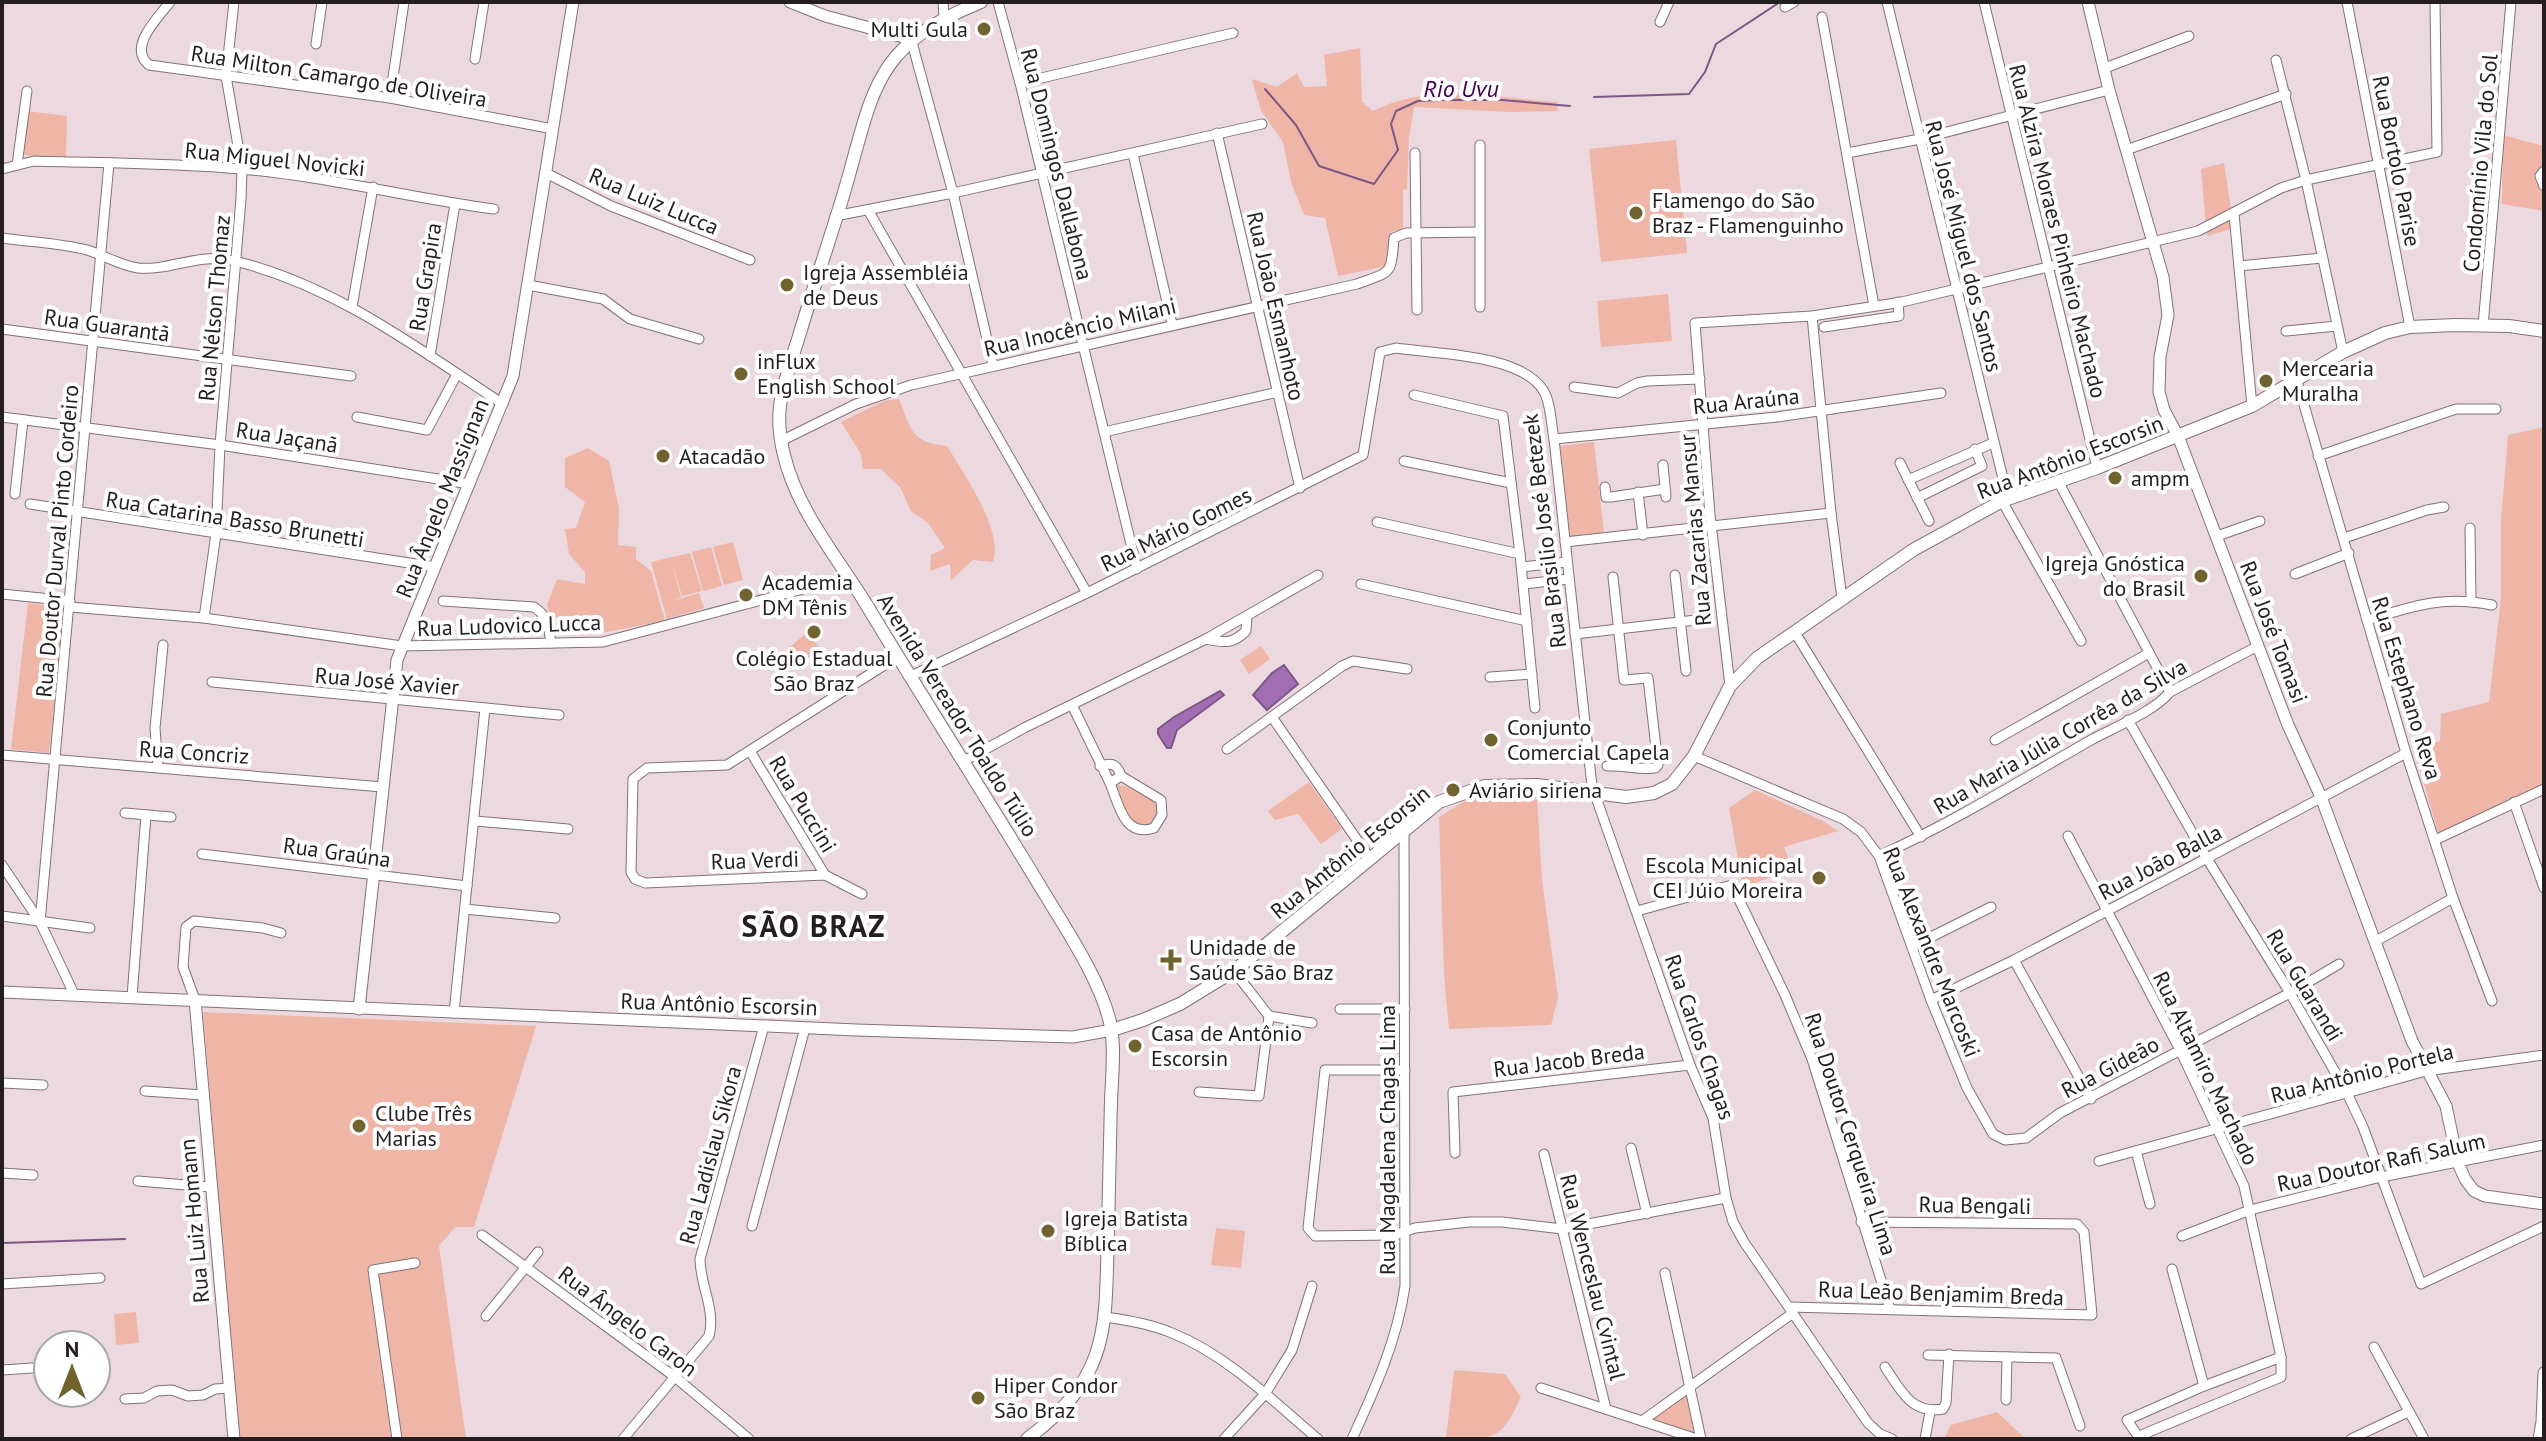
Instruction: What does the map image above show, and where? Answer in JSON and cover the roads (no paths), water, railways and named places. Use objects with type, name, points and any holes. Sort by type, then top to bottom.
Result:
[{"type":"main road","name":"Avenida Vereador Toaldo Túlio","points":[[981,2],[944,17],[911,39],[892,59],[875,89],[780,402],[781,441],[788,471],[798,494],[1085,961],[1112,1030],[1105,1317],[1099,1347],[1084,1383],[1063,1408],[1027,1439]]},
{"type":"main road","name":"Rua Antônio Escorsin","points":[[1112,1030],[1180,1004],[1234,971],[1439,802],[1485,786],[1537,785],[1626,797],[1654,793],[1672,784],[1694,756],[1730,686],[1757,658],[1913,550],[2005,500],[2097,468],[2252,406],[2371,337],[2410,327],[2483,326],[2544,331]]},
{"type":"street","name":"Rua Milton Camargo de Oliveira","points":[[170,2],[143,39],[140,50],[143,60],[149,65],[390,98],[553,129]]},
{"type":"street","name":"Rua Nélson Thomaz","points":[[204,618],[216,534],[242,169],[226,76],[234,2]]},
{"type":"street","points":[[316,44],[322,2]]},
{"type":"street","points":[[390,98],[404,2]]},
{"type":"street","points":[[475,59],[484,2]]},
{"type":"street","name":"Rua Ângelo Massignan","points":[[359,1009],[396,666],[516,366],[573,2]]},
{"type":"street","points":[[790,2],[825,16],[911,39],[953,193],[993,365]]},
{"type":"street","points":[[943,2],[944,17]]},
{"type":"street","name":"Rua Domingos Dallabona","points":[[998,2],[1137,569]]},
{"type":"street","points":[[1660,22],[1669,2]]},
{"type":"street","name":"Rua José Miguel dos Santos","points":[[1887,2],[2005,500],[2081,641]]},
{"type":"street","name":"Rua Alzira Moraes Pinheiro Machado","points":[[1984,2],[2097,468]]},
{"type":"street","name":"Rua José Tomasi","points":[[2088,2],[2109,90],[2163,277],[2168,315],[2160,357],[2159,392],[2288,725],[2321,797],[2412,1041],[2446,1106],[2458,1163],[2465,1179],[2474,1191],[2485,1196],[2544,1204]]},
{"type":"street","name":"Rua Bortolo Parise","points":[[2347,2],[2410,327]]},
{"type":"street","points":[[1842,599],[1812,316],[1898,302],[2198,231],[2281,188],[2437,152],[2435,2]]},
{"type":"street","name":"Condomínio Vila do Sol","points":[[2483,326],[2511,2]]},
{"type":"street","points":[[1822,17],[1874,306]]},
{"type":"street","points":[[1020,83],[1233,33]]},
{"type":"street","points":[[2105,68],[2189,36]]},
{"type":"street","points":[[2276,60],[2306,180],[2343,352]]},
{"type":"street","points":[[1847,153],[1920,139],[2109,90]]},
{"type":"street","points":[[17,165],[27,91]]},
{"type":"street","points":[[2126,150],[2286,94]]},
{"type":"street","points":[[835,216],[1262,124]]},
{"type":"street","name":"Rua João Esmanhoto","points":[[1217,133],[1300,488]]},
{"type":"street","points":[[1480,145],[1480,307]]},
{"type":"street","points":[[1415,153],[1411,233],[1417,310]]},
{"type":"street","points":[[1133,154],[1172,324]]},
{"type":"street","name":"Rua Miguel Novicki","points":[[2,169],[34,161],[242,169],[373,187],[494,209]]},
{"type":"street","name":"Rua Doutor Durval Pinto Cordeiro","points":[[40,922],[109,163]]},
{"type":"street","points":[[2544,171],[2540,176],[2544,186]]},
{"type":"street","name":"Rua Luiz Lucca","points":[[546,173],[611,206],[750,260]]},
{"type":"street","points":[[352,307],[373,187]]},
{"type":"street","name":"Rua Grapira","points":[[430,356],[455,204]]},
{"type":"street","points":[[868,210],[1087,593]]},
{"type":"street","points":[[2234,214],[2252,406]]},
{"type":"street","points":[[1411,233],[1479,232]]},
{"type":"street","name":"Rua Inocêncio Milani","points":[[781,441],[856,404],[911,385],[1357,284],[1388,273],[1392,267],[1394,238],[1411,233]]},
{"type":"street","points":[[2,238],[82,249],[135,268],[198,259],[236,261],[313,286],[352,307],[503,404]]},
{"type":"street","points":[[2239,266],[2322,258]]},
{"type":"street","points":[[528,285],[603,299],[630,319],[699,339]]},
{"type":"street","points":[[1824,327],[1899,316],[1898,302]]},
{"type":"street","name":"Rua Zacarias Mansur","points":[[1730,686],[1711,526],[1695,323],[1812,316]]},
{"type":"street","points":[[2286,331],[2337,326]]},
{"type":"street","name":"Rua Guarantã","points":[[2,329],[351,376]]},
{"type":"street","name":"Rua Brasilio José Betezek","points":[[1380,352],[1396,348],[1499,363],[1531,376],[1545,392],[1554,439],[1595,793]]},
{"type":"street","name":"Rua Mário Gomes","points":[[909,677],[1137,569],[1363,455],[1380,352]]},
{"type":"street","points":[[357,417],[427,430],[457,374]]},
{"type":"street","points":[[1574,387],[1618,393],[1647,381],[1700,379]]},
{"type":"street","name":"Rua Estephano Reva","points":[[2297,381],[2406,753],[2453,898],[2492,1001]]},
{"type":"street","points":[[1104,432],[1278,392]]},
{"type":"street","name":"Rua Araúna","points":[[1554,439],[1821,410],[1941,393]]},
{"type":"street","points":[[1414,395],[1503,416],[1524,584],[1535,708]]},
{"type":"street","points":[[2318,456],[2447,412],[2496,409]]},
{"type":"street","name":"Rua Jaçanã","points":[[2,417],[220,445],[470,484]]},
{"type":"street","points":[[15,494],[23,420]]},
{"type":"street","points":[[1908,480],[1993,443]]},
{"type":"street","points":[[1917,498],[1982,466],[1975,449]]},
{"type":"street","points":[[1404,461],[1511,483]]},
{"type":"street","points":[[1900,463],[1929,521]]},
{"type":"street","points":[[1605,487],[1606,497],[1638,492],[1666,493],[1663,465]]},
{"type":"street","points":[[2058,481],[2170,692]]},
{"type":"street","points":[[1638,492],[1643,535]]},
{"type":"street","name":"Rua Catarina Basso Brunetti","points":[[30,504],[435,567]]},
{"type":"street","points":[[2344,538],[2444,507]]},
{"type":"street","points":[[1565,542],[1831,513]]},
{"type":"street","points":[[2217,536],[2260,521]]},
{"type":"street","points":[[1377,522],[1520,554]]},
{"type":"street","points":[[2470,528],[2471,601]]},
{"type":"street","points":[[2295,574],[2349,553]]},
{"type":"street","points":[[1522,567],[1567,562]]},
{"type":"street","points":[[964,761],[1024,728],[1206,639],[1318,575]]},
{"type":"street","points":[[1675,575],[1686,671]]},
{"type":"street","name":"Rua Ludovico Lucca","points":[[2,594],[402,646],[603,642],[848,577]]},
{"type":"street","points":[[1607,766],[1625,765],[1635,770],[1658,765],[1648,678],[1624,680],[1613,577]]},
{"type":"street","points":[[1524,584],[1569,579]]},
{"type":"street","points":[[1361,584],[1527,621]]},
{"type":"street","points":[[443,601],[534,607],[548,621],[551,643]]},
{"type":"street","points":[[2367,620],[2427,602],[2471,601],[2492,605]]},
{"type":"street","points":[[1206,639],[1225,643],[1238,640],[1246,631],[1247,616]]},
{"type":"street","points":[[1575,634],[1705,619]]},
{"type":"street","points":[[1794,631],[1921,837]]},
{"type":"street","points":[[158,767],[155,728],[163,645]]},
{"type":"street","name":"Rua Maria Júlia Corrêa da Silva","points":[[1879,856],[1921,837],[2128,720],[2170,692],[2258,646]]},
{"type":"street","points":[[1995,740],[2149,653]]},
{"type":"street","points":[[750,751],[897,657]]},
{"type":"street","points":[[1227,749],[1353,661],[1407,669]]},
{"type":"street","points":[[1490,677],[1532,674]]},
{"type":"street","name":"Rua José Xavier","points":[[212,682],[559,715]]},
{"type":"street","points":[[1072,705],[1126,823],[1144,832],[1154,828],[1162,815],[1161,800],[1121,776],[1117,766],[1100,766]]},
{"type":"street","points":[[454,1013],[485,708]]},
{"type":"street","points":[[1272,717],[1371,860]]},
{"type":"street","name":"Rua Guarandi","points":[[2128,720],[2347,1093],[2363,1127],[2421,1284],[2544,1226]]},
{"type":"street","name":"Rua Verdi","points":[[750,751],[727,765],[647,768],[633,779],[631,872],[635,879],[645,883],[825,875],[862,894]]},
{"type":"street","name":"Rua Puccini","points":[[750,751],[825,875]]},
{"type":"street","name":"Rua João Balla","points":[[1931,1000],[2014,960],[2406,753]]},
{"type":"street","name":"Rua Concriz","points":[[2,755],[55,762],[158,767],[383,787]]},
{"type":"street","name":"Rua Alexandre Marcoski","points":[[1694,756],[1843,819],[1861,832],[1879,856],[1931,1000],[1967,1088],[1993,1134],[2005,1140],[2026,1138]]},
{"type":"street","points":[[1110,783],[1121,776]]},
{"type":"street","points":[[2435,840],[2544,789]]},
{"type":"street","name":"Rua Carlos Chagas","points":[[1595,793],[1690,1065],[1713,1118],[1733,1222],[1878,1437],[1892,1439]]},
{"type":"street","points":[[2514,802],[2543,884]]},
{"type":"street","points":[[125,813],[171,817]]},
{"type":"street","points":[[132,997],[146,815]]},
{"type":"street","points":[[475,821],[568,829]]},
{"type":"street","name":"Rua Magdalena Chagas Lima","points":[[1352,1439],[1381,1376],[1401,1310],[1406,1263],[1404,831]]},
{"type":"street","name":"Rua Altamiro Machado","points":[[2068,836],[2180,1050],[2244,1186],[2281,1357],[2281,1377],[2140,1438]]},
{"type":"street","name":"Rua Graúna","points":[[202,854],[467,886]]},
{"type":"street","points":[[2,865],[40,922],[74,994]]},
{"type":"street","name":"Rua Doutor Cerqueira Lima","points":[[1637,911],[1732,885],[1812,1059],[1890,1309]]},
{"type":"street","points":[[2376,941],[2453,898]]},
{"type":"street","points":[[1913,946],[1991,907]]},
{"type":"street","points":[[465,909],[555,918]]},
{"type":"street","points":[[2,916],[90,928]]},
{"type":"street","points":[[195,1000],[183,967],[189,922],[263,928],[281,933]]},
{"type":"street","points":[[2014,960],[2091,1099]]},
{"type":"street","name":"Rua Gideão","points":[[2026,1138],[2060,1113],[2290,993],[2339,964]]},
{"type":"street","points":[[1234,971],[1269,1016],[1312,1023]]},
{"type":"street","name":"Rua Antônio Escorsin","points":[[2,992],[805,1028],[1073,1037],[1112,1030]]},
{"type":"street","name":"Rua Luiz Homann","points":[[195,1000],[234,1439]]},
{"type":"street","points":[[1340,1009],[1405,1009]]},
{"type":"street","points":[[1199,1092],[1259,1096],[1269,1016]]},
{"type":"street","name":"Rua Ladislau Sikora","points":[[623,1439],[709,1336],[712,1324],[700,1275],[700,1259],[764,1026]]},
{"type":"street","points":[[752,1226],[805,1028]]},
{"type":"street","name":"Rua Antônio Portela","points":[[2099,1161],[2426,1071],[2544,1055]]},
{"type":"street","name":"Rua Jacob Breda","points":[[1455,1153],[1453,1092],[1690,1065]]},
{"type":"street","points":[[1405,1070],[1325,1070],[1308,1228],[1315,1236],[1395,1235],[1415,1228],[1469,1222],[1502,1222],[1562,1229],[1726,1198]]},
{"type":"street","points":[[2,1083],[43,1085]]},
{"type":"street","points":[[145,1091],[203,1095]]},
{"type":"street","name":"Rua Doutor Rafi Salum","points":[[2182,1236],[2250,1210],[2381,1177],[2544,1145]]},
{"type":"street","points":[[1631,1148],[1647,1214]]},
{"type":"street","points":[[2136,1151],[2150,1204]]},
{"type":"street","name":"Rua Wenceslau Cvintal","points":[[1544,1154],[1606,1409]]},
{"type":"street","points":[[2,1173],[33,1175]]},
{"type":"street","points":[[138,1181],[211,1187]]},
{"type":"street","name":"Rua Bengali","points":[[1861,1222],[2077,1224],[2084,1232],[2092,1315]]},
{"type":"street","name":"Rua Ângelo Caron","points":[[482,1235],[675,1377],[749,1439]]},
{"type":"street","points":[[486,1316],[538,1252]]},
{"type":"street","points":[[397,1439],[373,1270],[415,1263]]},
{"type":"street","points":[[2172,1269],[2204,1386]]},
{"type":"street","points":[[1541,1388],[1699,1439],[1691,1385],[1665,1273]]},
{"type":"street","points":[[2,1284],[100,1278]]},
{"type":"street","points":[[1224,1439],[1265,1394],[1292,1350],[1312,1286]]},
{"type":"street","name":"Rua Leão Benjamim Breda","points":[[1791,1310],[1890,1309],[2092,1315]]},
{"type":"street","points":[[1642,1421],[1791,1310]]},
{"type":"street","points":[[1105,1317],[1170,1332],[1197,1345],[1265,1394],[1318,1439]]},
{"type":"street","points":[[2374,1347],[2424,1439]]},
{"type":"street","points":[[1885,1367],[1910,1403],[1930,1412],[1943,1409],[1946,1403],[1949,1354]]},
{"type":"street","points":[[1928,1355],[2056,1358],[2080,1426]]},
{"type":"street","points":[[2006,1400],[2007,1357]]},
{"type":"street","points":[[2140,1438],[2127,1420],[2281,1357]]},
{"type":"street","points":[[2,1370],[32,1368]]},
{"type":"street","points":[[2539,1439],[2544,1373]]},
{"type":"street","points":[[125,1399],[144,1398],[157,1391],[172,1390],[188,1396],[229,1388]]},
{"type":"street","points":[[1925,1439],[1930,1412]]},
{"type":"street","points":[[2351,1439],[2408,1412]]},
{"type":"waterway","name":"Rio Uvu","points":[[1594,97],[1689,94],[1705,72],[1716,44],[1780,2]]},
{"type":"waterway","name":"Rio Uvu","points":[[1265,89],[1296,125],[1319,166],[1374,184],[1398,150],[1391,124],[1396,111],[1418,101],[1502,100],[1570,106]]},
{"type":"waterway","points":[[2,1243],[125,1239]]},
{"type":"place","name":"Multi Gula","points":[[984,29]]},
{"type":"place","name":"Flamengo do São Braz - Flamenguinho","points":[[1636,213]]},
{"type":"place","name":"Igreja Assembléia de Deus","points":[[787,285]]},
{"type":"place","name":"inFlux English School","points":[[741,374]]},
{"type":"place","name":"Mercearia Muralha","points":[[2266,381]]},
{"type":"place","name":"Atacadão","points":[[663,456]]},
{"type":"place","name":"ampm","points":[[2115,478]]},
{"type":"place","name":"Igreja Gnóstica do Brasil","points":[[2201,576]]},
{"type":"place","name":"Academia DM Tênis","points":[[746,595]]},
{"type":"place","name":"Colégio Estadual São Braz","points":[[814,632]]},
{"type":"place","name":"Conjunto Comercial Capela","points":[[1491,740]]},
{"type":"place","name":"Aviário siriena","points":[[1453,790]]},
{"type":"place","name":"Escola Municipal CEI Júio Moreira","points":[[1819,878]]},
{"type":"place","name":"Unidade de Saúde São Braz","points":[[1171,960]]},
{"type":"place","name":"Casa de Antônio Escorsin","points":[[1135,1046]]},
{"type":"place","name":"Clube Três Marias","points":[[359,1126]]},
{"type":"place","name":"Igreja Batista Bíblica","points":[[1048,1231]]},
{"type":"place","name":"Hiper Condor São Braz","points":[[978,1398]]},
{"type":"district","name":"SÃO BRAZ","points":[[814,925]]}]
